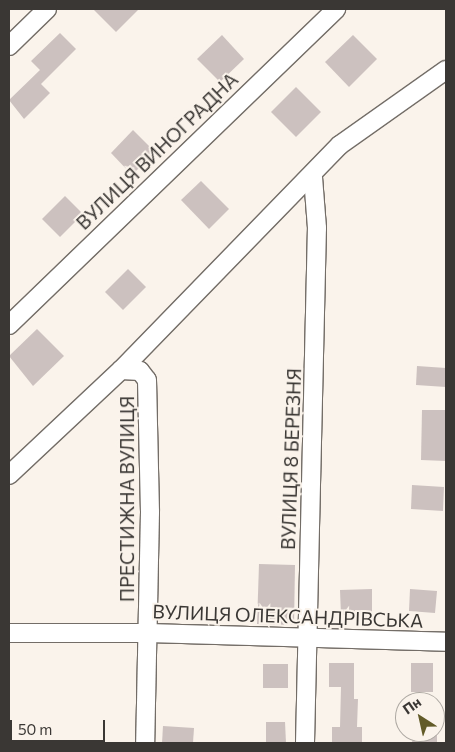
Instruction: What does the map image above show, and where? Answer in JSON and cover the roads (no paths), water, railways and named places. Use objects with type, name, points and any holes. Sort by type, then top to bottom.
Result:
[{"type":"street","points":[[9,46],[47,9]]},
{"type":"street","name":"ВУЛИЦЯ ВИНОГРАДНА","points":[[9,325],[336,9]]},
{"type":"street","points":[[121,370],[313,177],[340,146],[446,70]]},
{"type":"street","name":"ВУЛИЦЯ 8 БЕРЕЗНЯ","points":[[305,743],[317,228],[313,177]]},
{"type":"street","name":"ПРЕСТИЖНА ВУЛИЦЯ","points":[[9,475],[121,370],[140,371],[147,380],[149,396],[146,743]]},
{"type":"street","name":"ВУЛИЦЯ ОЛЕКСАНДРІВСЬКА","points":[[9,633],[148,633],[446,642]]}]
